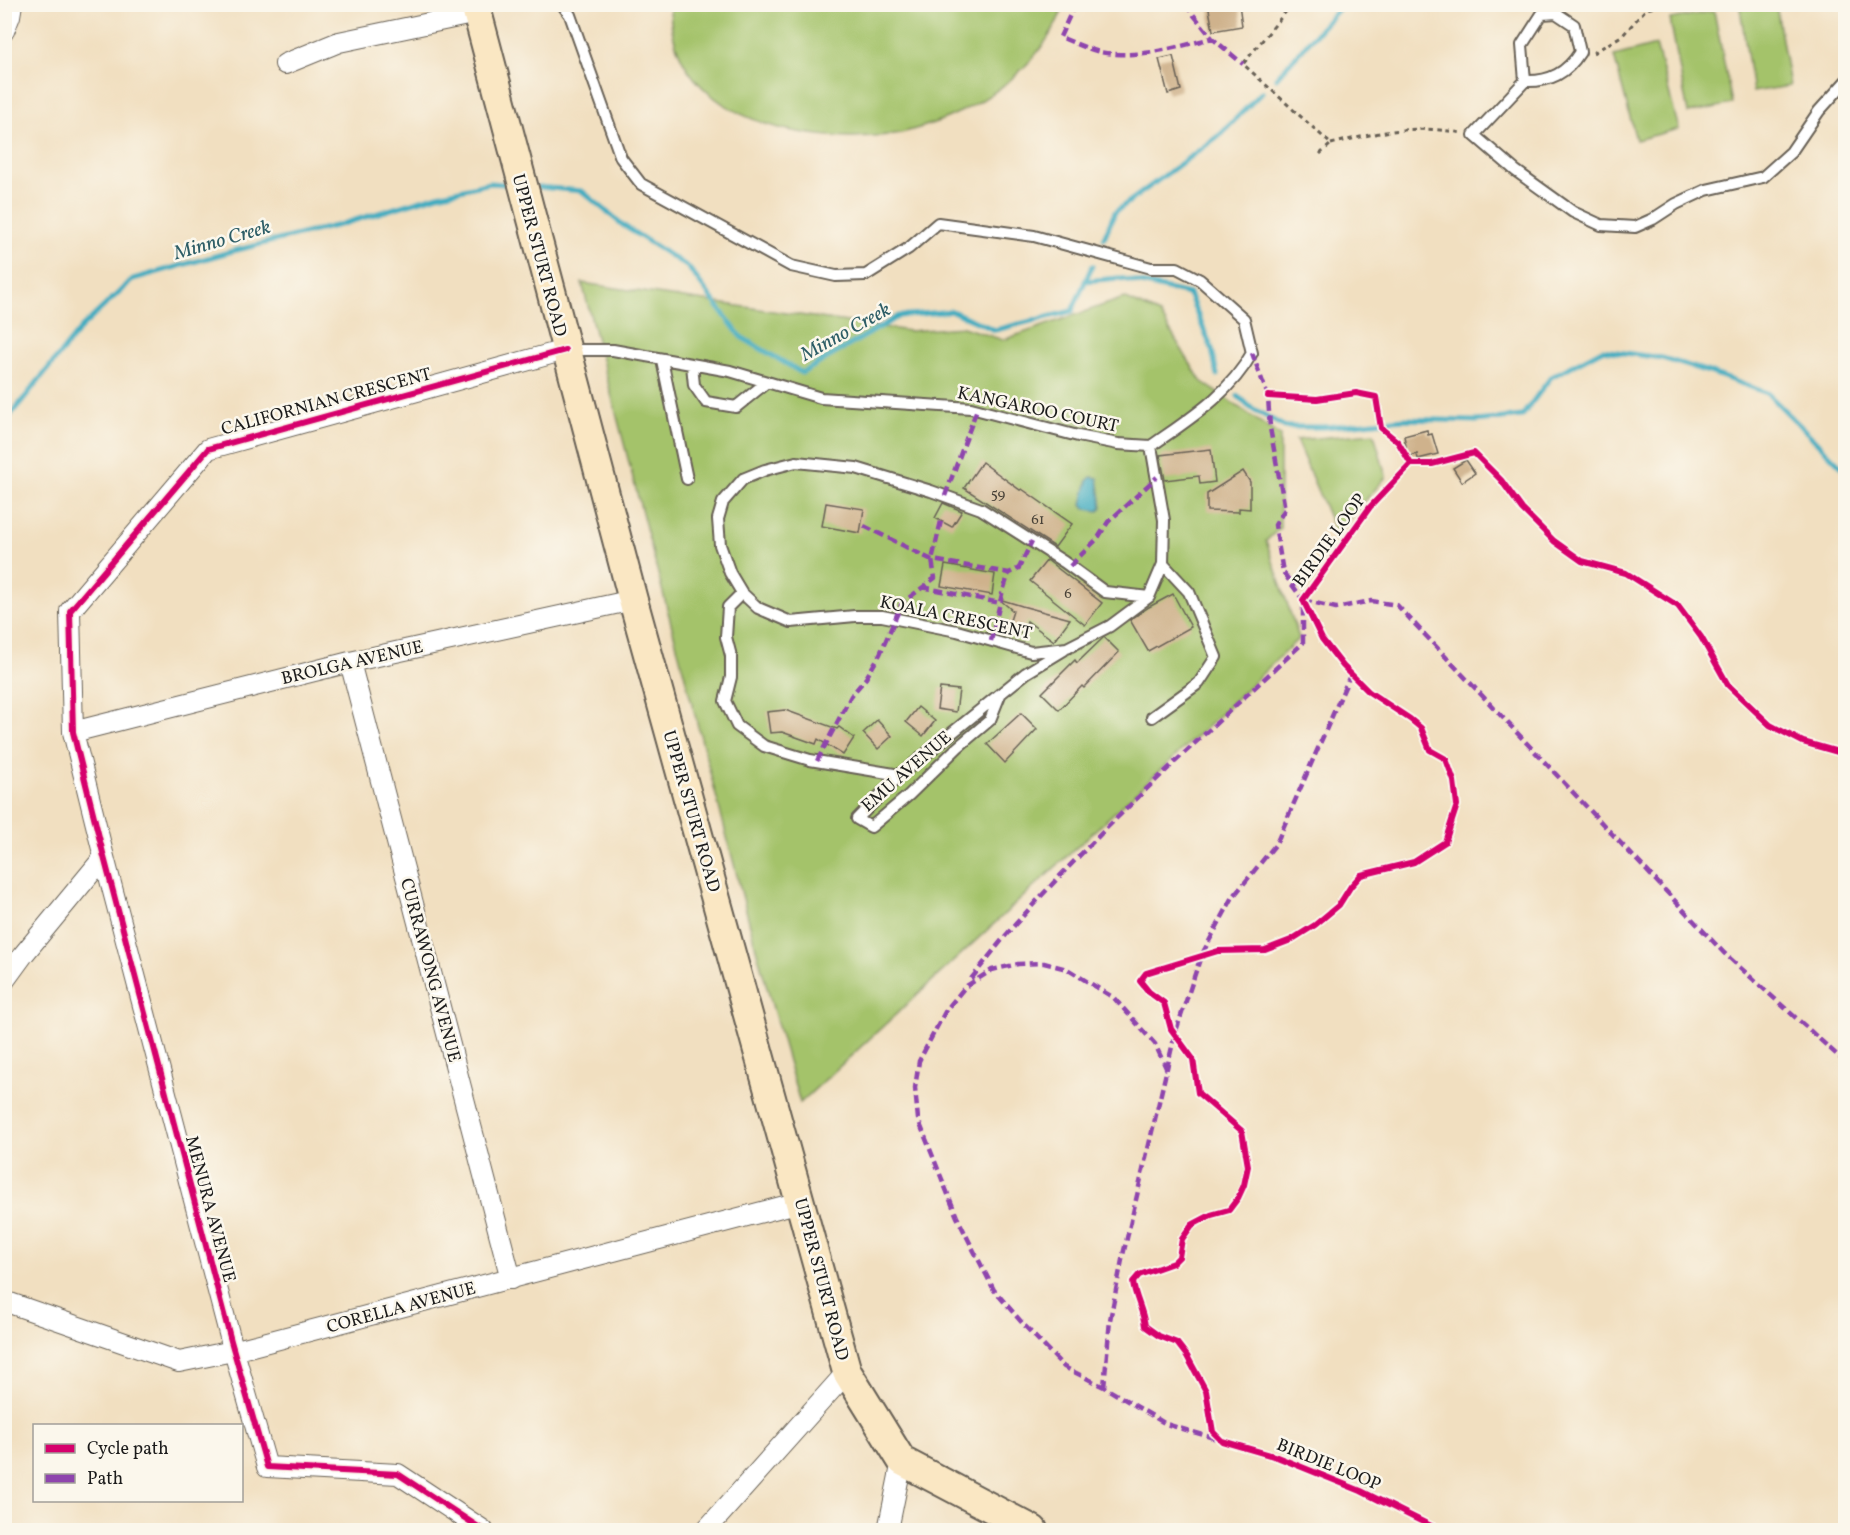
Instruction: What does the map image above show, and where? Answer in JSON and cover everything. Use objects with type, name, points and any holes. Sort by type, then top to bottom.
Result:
[{"type":"main road","name":"UPPER STURT ROAD","points":[[476,9],[633,600],[847,1372],[902,1461]]},
{"type":"main road","points":[[902,1461],[1033,1530]]},
{"type":"street","points":[[4,31],[12,4]]},
{"type":"street","points":[[285,64],[339,42],[476,9]]},
{"type":"street","name":"CALIFORNIAN CRESCENT","points":[[73,732],[70,611],[208,449],[565,350]]},
{"type":"street","name":"BROLGA AVENUE","points":[[73,732],[350,662],[633,600]]},
{"type":"street","name":"CURRAWONG AVENUE","points":[[350,662],[511,1279]]},
{"type":"street","name":"MENURA AVENUE","points":[[73,732],[233,1351],[267,1467],[398,1474],[483,1530]]},
{"type":"street","points":[[4,981],[104,857]]},
{"type":"street","name":"CORELLA AVENUE","points":[[4,1301],[179,1362],[233,1351],[801,1202]]},
{"type":"street","points":[[706,1530],[847,1372]]},
{"type":"street","points":[[888,1530],[902,1461]]},
{"type":"lane","points":[[562,4],[570,15],[621,158],[641,184],[791,266],[836,276],[866,275],[909,248],[939,223],[1034,236],[1151,268],[1177,268],[1200,280],[1244,319],[1252,354],[1242,372],[1208,406],[1151,446],[1164,520],[1163,564],[1149,597]]},
{"type":"lane","points":[[1525,81],[1542,82],[1571,66],[1581,52],[1574,25],[1556,13],[1542,15],[1522,45],[1525,81],[1474,135],[1516,171],[1573,212],[1601,225],[1635,227],[1706,190],[1763,177],[1791,152],[1819,111],[1845,81]]},
{"type":"lane","name":"KANGAROO COURT","points":[[565,350],[613,350],[730,371],[821,398],[971,408],[1078,436],[1118,444],[1151,446]]},
{"type":"lane","points":[[662,360],[687,479]]},
{"type":"lane","points":[[693,365],[694,386],[706,402],[736,407],[767,382]]},
{"type":"lane","name":"KOALA CRESCENT","points":[[796,462],[856,468],[981,509],[1064,562],[1105,592],[1149,597],[1110,626],[1067,648],[1030,652],[957,631],[882,616],[791,622],[758,608],[742,592],[730,573],[720,544],[718,519],[723,502],[743,480],[765,470],[796,462]]},
{"type":"lane","points":[[1152,717],[1199,683],[1216,657],[1189,592],[1163,564]]},
{"type":"lane","points":[[742,592],[728,607],[726,637],[731,656],[725,701],[737,726],[764,746],[810,760],[900,775]]},
{"type":"lane","name":"EMU AVENUE","points":[[1000,695],[990,720],[958,747],[909,795],[871,826],[857,819],[900,775],[1026,674],[1067,648]]},
{"type":"path","points":[[1293,4],[1243,64],[1331,144]]},
{"type":"path","points":[[1571,66],[1623,35],[1646,9],[1667,4]]},
{"type":"path","points":[[1320,154],[1331,144],[1386,131],[1432,128],[1474,135]]},
{"type":"green space","points":[[670,4],[1064,5],[1054,28],[1040,49],[1004,85],[983,100],[960,112],[912,130],[891,135],[854,137],[789,130],[758,121],[730,108],[706,90],[687,67],[674,39]]},
{"type":"green space","points":[[1763,4],[1776,5],[1790,86],[1753,92],[1740,8]]},
{"type":"green space","points":[[1714,11],[1732,104],[1688,113],[1670,19]]},
{"type":"green space","points":[[1656,45],[1679,129],[1636,140],[1614,56]]},
{"type":"green space","points":[[582,283],[909,331],[963,327],[1003,340],[1124,298],[1160,314],[1201,381],[1280,436],[1280,528],[1266,541],[1299,638],[1208,726],[800,1103],[758,956]]},
{"type":"green space","points":[[1374,433],[1386,477],[1336,534],[1296,440]]},
{"type":"water","points":[[1091,477],[1098,478],[1102,507],[1099,511],[1086,509],[1082,504],[1088,480]]},
{"type":"building","points":[[1208,4],[1239,4],[1242,26],[1213,31]]},
{"type":"building","points":[[1173,56],[1181,90],[1168,94],[1159,59]]},
{"type":"building","points":[[1427,430],[1428,435],[1432,434],[1438,454],[1418,459],[1417,454],[1408,456],[1404,436]]},
{"type":"building","points":[[1211,449],[1215,482],[1200,484],[1199,476],[1165,480],[1160,455]]},
{"type":"building","points":[[1466,460],[1475,473],[1462,482],[1453,468]]},
{"type":"building","points":[[982,462],[1072,524],[1055,547],[964,488]]},
{"type":"building","points":[[1243,471],[1250,482],[1250,509],[1239,508],[1239,512],[1207,511],[1207,494]]},
{"type":"building","points":[[826,503],[864,509],[860,533],[822,526]]},
{"type":"building","points":[[943,503],[962,511],[952,527],[935,518]]},
{"type":"building","points":[[1047,560],[1102,603],[1085,625],[1030,581]]},
{"type":"building","points":[[945,565],[995,574],[992,595],[941,586]]},
{"type":"building","points":[[1173,594],[1191,627],[1148,651],[1130,620]]},
{"type":"building","points":[[999,599],[1070,619],[1054,641],[1027,621],[1023,634],[1007,630],[1013,611]]},
{"type":"building","points":[[1104,637],[1119,652],[1059,710],[1042,693],[1075,660],[1077,663]]},
{"type":"building","points":[[940,688],[959,690],[956,712],[937,709]]},
{"type":"building","points":[[918,707],[935,721],[923,736],[906,722]]},
{"type":"building","points":[[785,710],[837,729],[839,727],[854,738],[843,755],[818,739],[816,744],[782,732],[770,733],[767,712]]},
{"type":"building","points":[[1021,713],[1037,729],[1005,763],[987,744]]},
{"type":"building","points":[[877,720],[892,736],[878,749],[863,733]]},
{"type":"waterway","name":"Minno Creek","points":[[1276,78],[1343,4]]},
{"type":"waterway","name":"Minno Creek","points":[[1104,238],[1115,212],[1221,134],[1262,92]]},
{"type":"waterway","name":"Minno Creek","points":[[4,423],[81,328],[133,279],[339,225],[438,195],[490,183],[505,184]]},
{"type":"waterway","name":"Minno Creek","points":[[539,187],[582,191],[624,226],[688,267],[741,337],[802,373],[899,316],[952,311],[995,330],[1072,311],[1092,266]]},
{"type":"waterway","points":[[1085,281],[1119,278],[1189,294],[1212,349],[1217,375]]},
{"type":"waterway","points":[[1238,396],[1248,406],[1285,427],[1325,427],[1404,419],[1476,421],[1522,416],[1551,377],[1602,350],[1662,358],[1767,393],[1846,471]]},
{"type":"marked path","points":[[1075,4],[1060,37],[1100,52],[1142,53],[1170,49],[1212,38]]},
{"type":"marked path","points":[[1185,4],[1212,38],[1243,64]]},
{"type":"marked path","points":[[971,979],[1016,924],[1090,845],[1160,776],[1303,643],[1303,600],[1283,572],[1275,525],[1285,509],[1270,428],[1268,396],[1252,353]]},
{"type":"marked path","points":[[945,496],[977,409]]},
{"type":"marked path","points":[[1070,566],[1098,538],[1108,522],[1157,477]]},
{"type":"marked path","points":[[817,761],[851,696],[866,678],[880,654],[902,603],[935,578],[932,560],[941,521]]},
{"type":"marked path","points":[[864,526],[932,560],[1009,573],[1019,568],[1032,541]]},
{"type":"marked path","points":[[991,641],[1009,573]]},
{"type":"marked path","points":[[922,587],[1000,603]]},
{"type":"marked path","points":[[1303,600],[1336,608],[1371,601],[1397,605],[1724,953],[1846,1063]]},
{"type":"marked path","points":[[1104,1387],[1110,1320],[1123,1255],[1175,1034],[1201,956],[1233,897],[1276,844],[1351,673]]},
{"type":"marked path","points":[[1167,1070],[1155,1044],[1114,998],[1067,969],[1044,963],[1018,964],[992,970],[965,987],[946,1010],[919,1061],[915,1088],[918,1119],[957,1217],[994,1290],[1024,1325],[1064,1367],[1104,1387],[1166,1424],[1217,1439]]},
{"type":"cycle path","points":[[483,1530],[398,1474],[267,1467],[231,1341],[73,732],[70,611],[208,449],[565,350]]},
{"type":"cycle path","points":[[1268,396],[1317,399],[1356,393],[1376,397],[1381,428],[1398,442],[1411,464],[1432,464],[1474,453],[1501,480],[1522,509],[1554,541],[1582,561],[1626,573],[1678,606],[1701,637],[1728,685],[1770,725],[1803,742],[1846,756]]},
{"type":"cycle path","name":"BIRDIE LOOP","points":[[1411,464],[1370,507],[1303,600],[1322,639],[1343,666],[1369,692],[1421,728],[1430,750],[1446,759],[1454,781],[1457,805],[1445,842],[1414,862],[1361,875],[1339,905],[1315,925],[1291,940],[1265,950],[1218,951],[1146,973],[1140,981],[1149,992],[1164,1003],[1171,1029],[1193,1059],[1198,1093],[1242,1131],[1248,1166],[1244,1185],[1229,1210],[1211,1215],[1192,1225],[1182,1239],[1179,1257],[1173,1263],[1139,1275],[1133,1282],[1145,1326],[1159,1336],[1177,1343],[1187,1356],[1206,1391],[1213,1432],[1222,1441],[1277,1457],[1361,1491],[1439,1530]]}]
